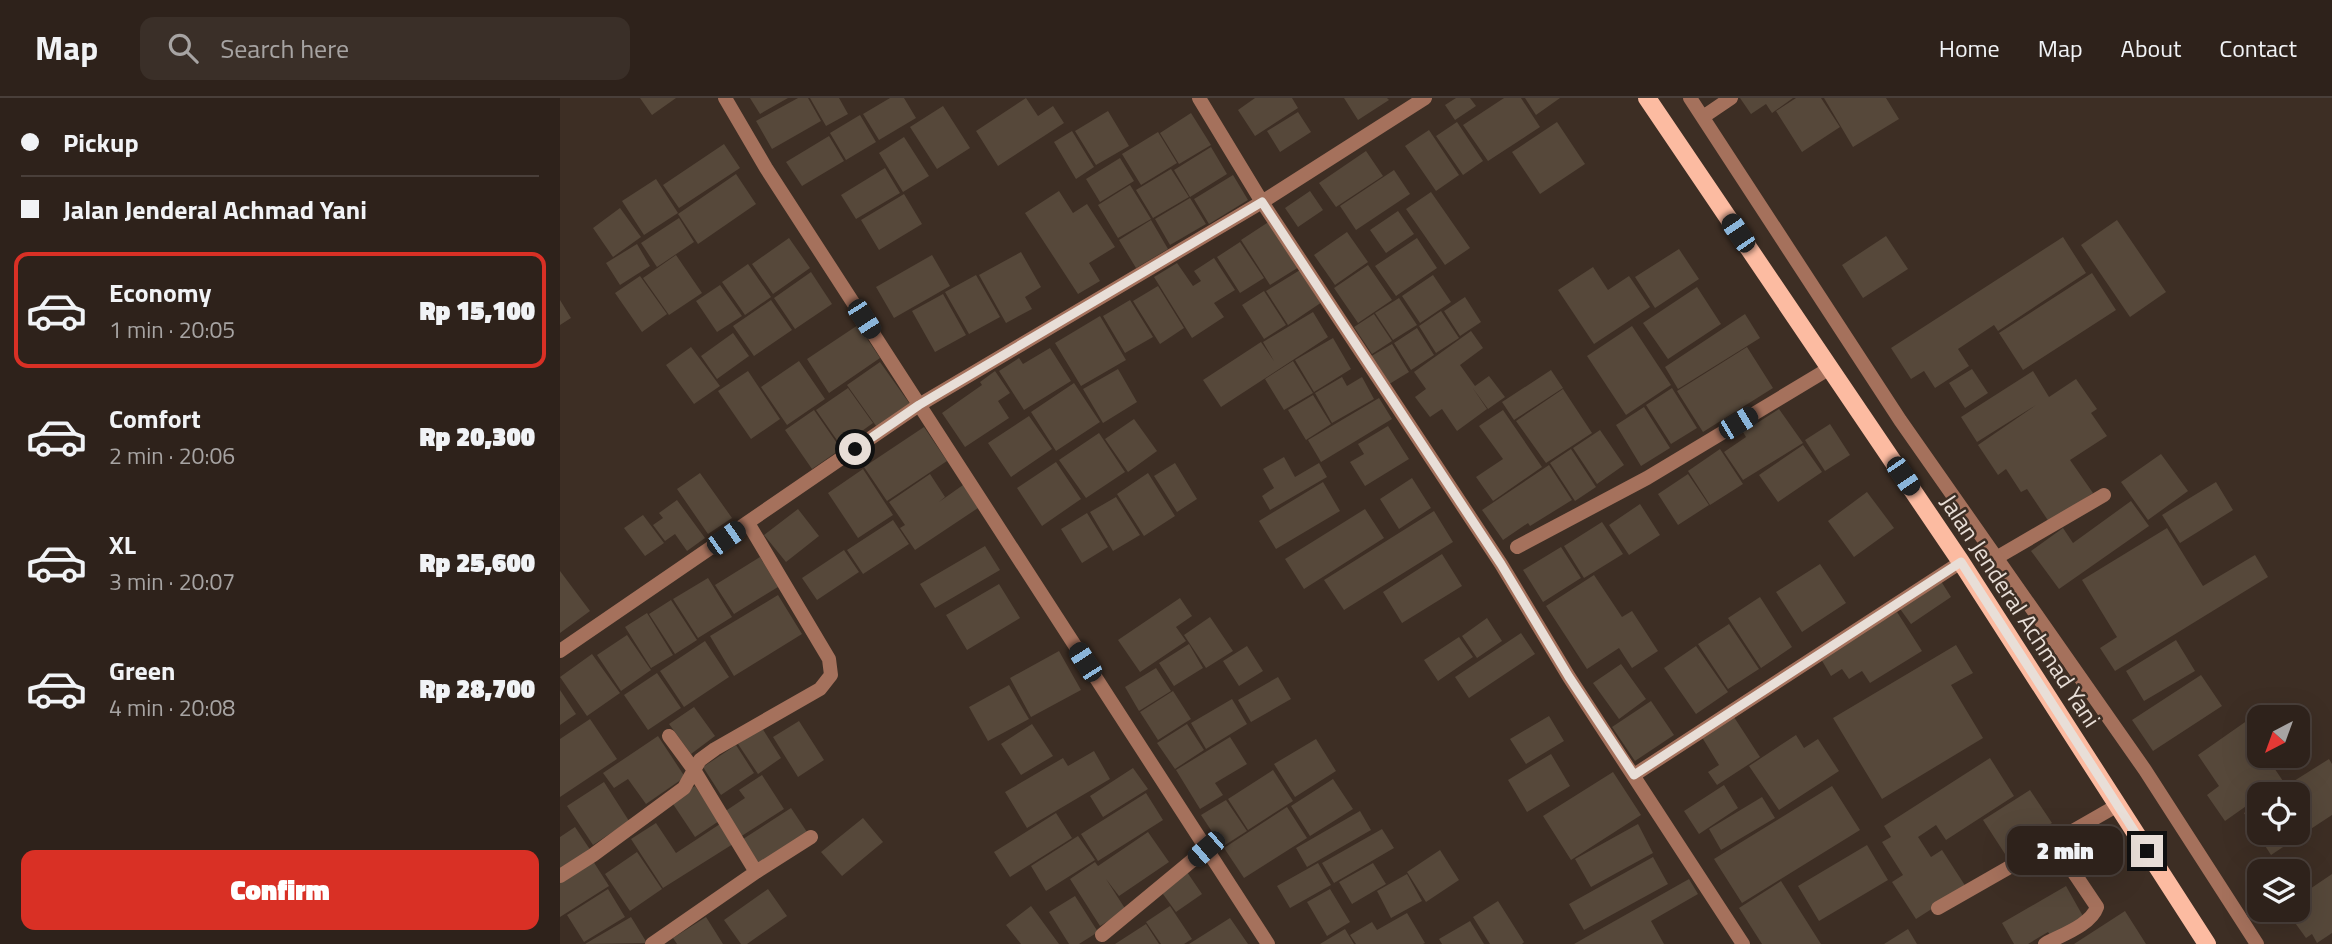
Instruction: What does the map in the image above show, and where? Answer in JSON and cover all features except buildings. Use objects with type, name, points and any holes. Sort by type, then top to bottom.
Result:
[{"type":"main road","name":"Jalan Jenderal Achmad Yani","points":[[1647,98],[1961,562],[2207,944]]},
{"type":"street","points":[[725,98],[773,179],[1268,944]]},
{"type":"street","points":[[1199,98],[1262,202],[1501,564],[1569,677],[1743,944]]},
{"type":"street","points":[[560,651],[919,405],[1262,202],[1425,98]]},
{"type":"street","points":[[1690,98],[1893,409],[2145,771],[2257,944]]},
{"type":"street","points":[[1703,117],[1731,98]]},
{"type":"street","points":[[1517,547],[1647,478],[1830,368]]},
{"type":"street","points":[[1996,558],[2104,495]]},
{"type":"street","points":[[560,876],[684,788],[700,760],[820,689],[831,675],[829,659],[748,523]]},
{"type":"street","points":[[1634,775],[1961,562]]},
{"type":"street","points":[[669,736],[694,769],[757,872]]},
{"type":"street","points":[[1938,908],[2118,805]]},
{"type":"street","points":[[652,944],[811,837]]},
{"type":"street","points":[[2045,944],[2087,921],[2095,914],[2097,907],[2054,843]]},
{"type":"street","points":[[1102,935],[1206,849]]},
{"type":"route","points":[[855,449],[919,405],[1262,202],[1501,564],[1569,677],[1634,775],[1961,562],[2147,851]]}]
